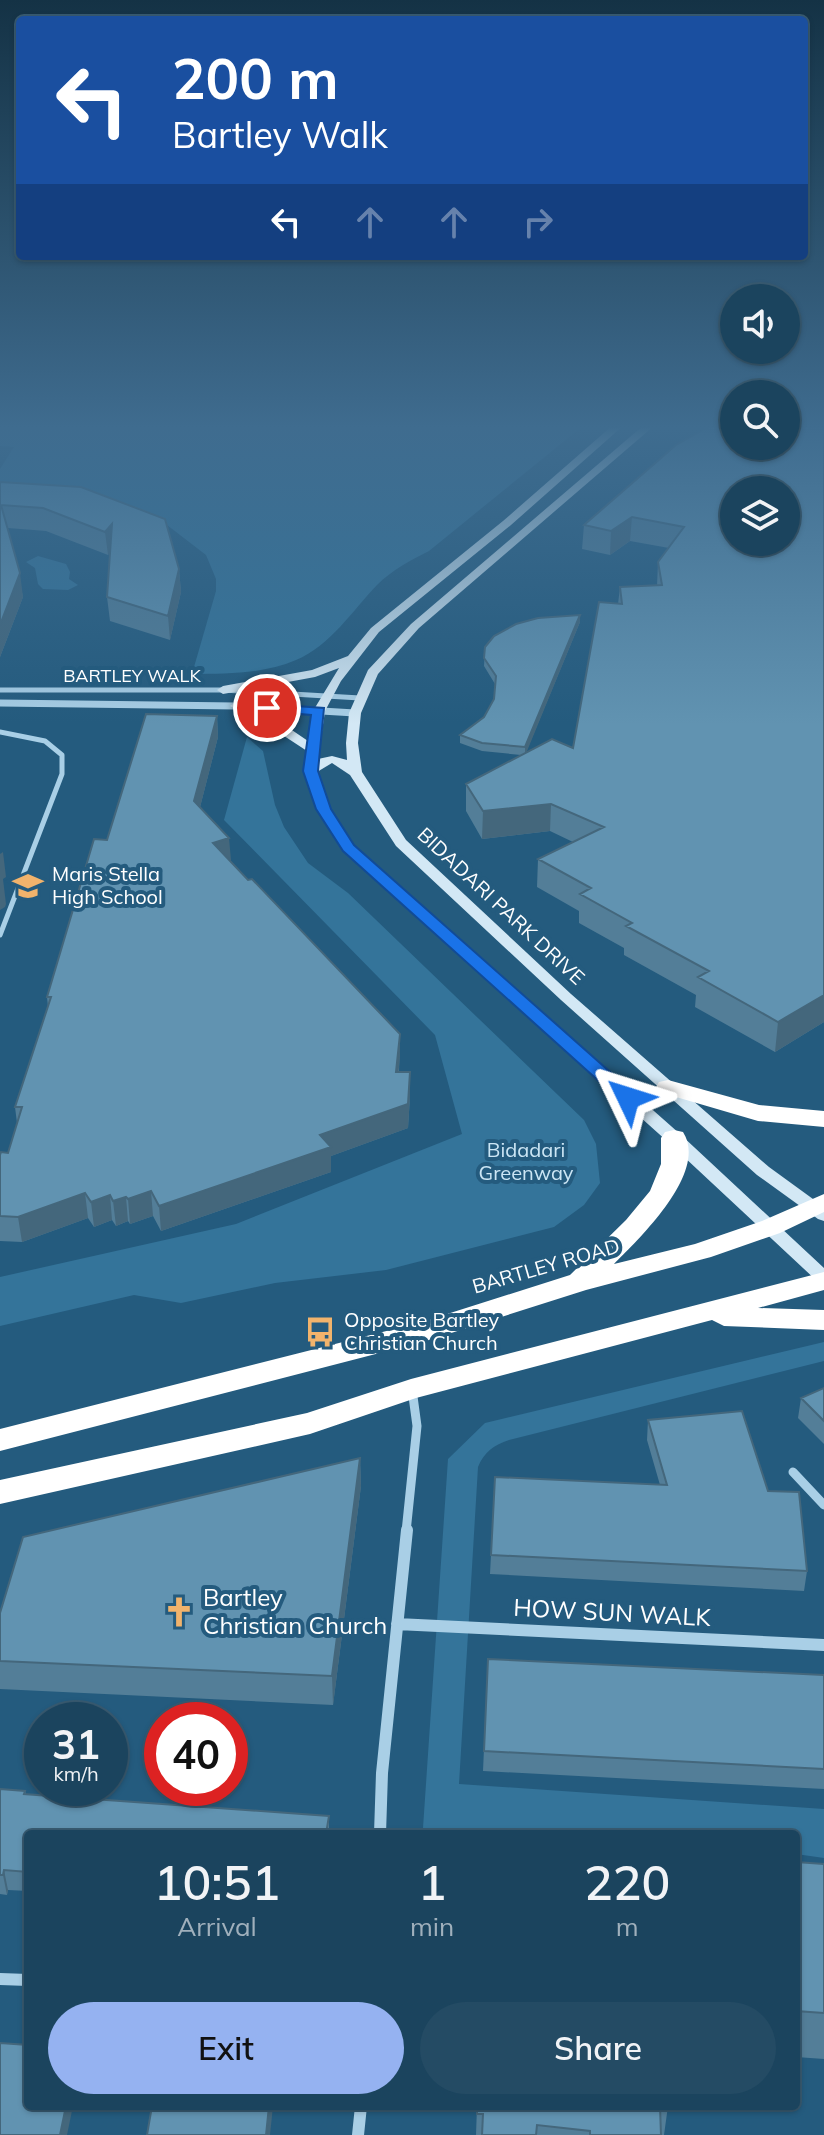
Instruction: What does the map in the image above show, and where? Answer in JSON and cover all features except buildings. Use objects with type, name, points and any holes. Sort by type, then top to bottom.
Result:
[{"type":"highway","points":[[668,1087],[758,1113],[824,1119]]},
{"type":"highway","points":[[580,1282],[648,1209],[662,1189],[674,1165],[674,1138]]},
{"type":"highway","name":"BARTLEY ROAD","points":[[0,1440],[426,1331],[580,1282],[702,1251],[821,1208]]},
{"type":"highway","points":[[0,1492],[310,1423],[411,1389],[824,1280]]},
{"type":"highway","points":[[698,1315],[824,1320]]},
{"type":"street","points":[[505,525],[375,630],[350,658],[325,697],[319,711],[310,771],[323,809],[348,848],[674,1138],[824,1280]]},
{"type":"street","points":[[355,772],[352,743],[355,713],[372,673],[386,654],[415,626],[535,525]]},
{"type":"street","points":[[223,690],[315,673],[350,658]]},
{"type":"street","name":"BARTLEY WALK","points":[[0,690],[223,690],[360,698]]},
{"type":"street","name":"BARTLEY WALK","points":[[0,703],[236,706],[355,713]]},
{"type":"street","points":[[236,706],[279,727],[314,750]]},
{"type":"street","points":[[310,771],[320,761],[329,758],[343,761],[355,772]]},
{"type":"street","name":"BIDADARI PARK DRIVE","points":[[355,772],[401,843],[566,997],[763,1171],[821,1208]]},
{"type":"street","points":[[380,1830],[382,1773],[417,1426],[411,1389]]},
{"type":"street","points":[[793,1472],[824,1505]]},
{"type":"street","name":"HOW SUN WALK","points":[[397,1624],[824,1645]]},
{"type":"street","points":[[0,1979],[24,1980]]},
{"type":"street","points":[[358,2135],[361,2110]]},
{"type":"lane","points":[[0,732],[45,741],[62,755],[62,774],[0,935]]},
{"type":"green space","points":[[167,525],[461,525],[429,551],[377,585],[330,637],[308,654],[258,671],[192,674],[216,591],[216,579],[206,555]]},
{"type":"green space","points":[[38,556],[66,564],[69,579],[78,585],[68,590],[43,589],[38,584],[35,568],[26,562]]},
{"type":"green space","name":"Bidadari Greenway","points":[[247,737],[263,751],[275,805],[284,827],[308,863],[348,893],[584,1120],[596,1144],[600,1183],[584,1205],[554,1227],[386,1270],[275,1283],[181,1303],[134,1295],[0,1326],[0,1277],[236,1224],[462,1134],[435,1035],[224,820]]},
{"type":"green space","points":[[824,1342],[824,1361],[509,1440],[486,1453],[478,1467],[459,1784],[824,1809],[824,1858],[800,1855],[800,1830],[423,1828],[448,1459],[485,1423]]},
{"type":"place","name":"Maris Stella High School","points":[[28,886]]},
{"type":"place","name":"Opposite Bartley Christian Church","points":[[320,1332]]},
{"type":"place","name":"Bartley Christian Church","points":[[179,1612]]},
{"type":"route","points":[[267,708],[319,711],[310,771],[323,809],[348,848],[628,1098]]}]
